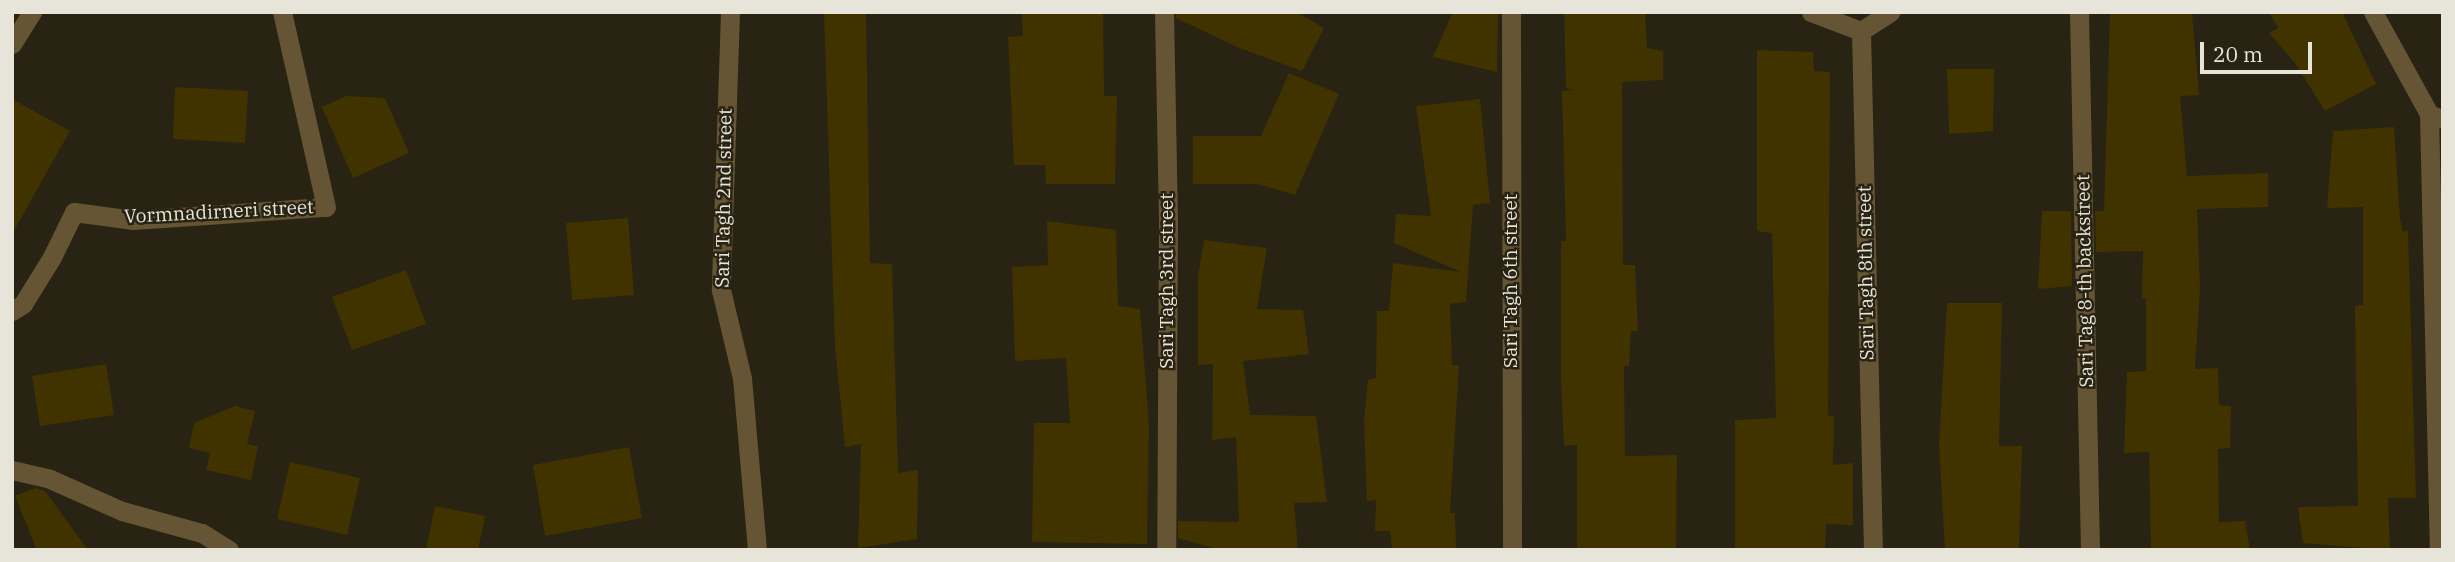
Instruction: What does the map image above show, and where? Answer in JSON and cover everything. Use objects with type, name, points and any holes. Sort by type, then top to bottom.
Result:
[{"type":"street","points":[[12,44],[33,12]]},
{"type":"street","name":"Vormnadirneri street","points":[[12,311],[23,304],[74,212],[132,220],[326,207],[282,12]]},
{"type":"street","name":"Sari Tagh 2nd street","points":[[730,12],[721,290],[742,379],[757,550]]},
{"type":"street","name":"Sari Tagh 3rd street","points":[[1164,12],[1168,218],[1166,550]]},
{"type":"street","name":"Sari Tagh 6th street","points":[[1511,12],[1512,550]]},
{"type":"street","points":[[1811,12],[1861,31],[1890,12]]},
{"type":"street","name":"Sari Tag 8-th backstreet","points":[[2079,12],[2090,550]]},
{"type":"street","points":[[2373,12],[2436,117],[2439,550]]},
{"type":"street","name":"Sari Tagh 8th street","points":[[1861,31],[1873,550]]},
{"type":"street","points":[[12,470],[50,479],[122,511],[202,533],[229,550]]},
{"type":"building","points":[[824,12],[866,12],[870,263],[892,264],[898,473],[918,470],[917,539],[858,548],[861,444],[845,447],[835,347]]},
{"type":"building","points":[[1022,12],[1103,12],[1104,96],[1117,96],[1115,184],[1046,184],[1045,165],[1014,165],[1008,37],[1023,36]]},
{"type":"building","points":[[1176,12],[1296,12],[1324,28],[1302,71],[1237,47],[1176,18]]},
{"type":"building","points":[[1453,12],[1498,12],[1497,72],[1433,57]]},
{"type":"building","points":[[1564,12],[1645,12],[1647,48],[1663,51],[1663,80],[1622,82],[1623,265],[1635,265],[1638,331],[1631,331],[1629,366],[1624,366],[1625,456],[1677,455],[1676,550],[1577,550],[1577,445],[1564,446],[1561,379],[1561,241],[1566,241],[1562,91],[1574,90],[1566,88]]},
{"type":"building","points":[[2110,12],[2192,12],[2199,95],[2180,96],[2187,176],[2268,173],[2268,207],[2197,209],[2200,288],[2195,369],[2218,368],[2219,405],[2231,406],[2230,448],[2218,449],[2219,522],[2245,521],[2250,550],[2151,550],[2149,452],[2124,453],[2127,372],[2146,371],[2146,298],[2142,299],[2143,251],[2096,252],[2095,211],[2104,211]]},
{"type":"building","points":[[2269,12],[2342,12],[2376,84],[2325,111],[2295,63],[2269,33],[2278,28]]},
{"type":"building","points":[[1757,50],[1813,52],[1814,71],[1830,72],[1828,416],[1834,416],[1833,465],[1853,463],[1853,525],[1826,524],[1825,550],[1735,550],[1735,420],[1776,418],[1772,233],[1757,231]]},
{"type":"building","points":[[1947,69],[1994,69],[1993,131],[1949,134]]},
{"type":"building","points":[[1289,73],[1339,94],[1295,195],[1257,184],[1193,184],[1193,136],[1261,136]]},
{"type":"building","points":[[175,87],[248,91],[245,143],[173,139]]},
{"type":"building","points":[[346,96],[385,98],[409,153],[353,178],[322,107]]},
{"type":"building","points":[[12,99],[70,131],[12,234]]},
{"type":"building","points":[[1480,99],[1490,203],[1473,205],[1466,302],[1450,304],[1452,365],[1459,365],[1450,513],[1455,513],[1456,550],[1392,550],[1390,531],[1375,531],[1376,500],[1367,501],[1364,421],[1368,380],[1376,378],[1377,311],[1389,311],[1393,263],[1461,272],[1394,243],[1396,214],[1431,216],[1416,106]]},
{"type":"building","points":[[2394,127],[2400,219],[2403,232],[2408,230],[2416,498],[2388,498],[2390,550],[2303,543],[2298,507],[2358,506],[2355,306],[2363,305],[2363,207],[2327,208],[2333,131]]},
{"type":"building","points":[[2042,211],[2071,211],[2072,286],[2038,289]]},
{"type":"building","points":[[628,218],[634,295],[572,300],[566,223]]},
{"type":"building","points":[[1047,221],[1116,230],[1118,306],[1140,309],[1149,424],[1147,544],[1032,542],[1034,423],[1070,423],[1066,358],[1015,361],[1012,267],[1048,265]]},
{"type":"building","points":[[1204,240],[1267,248],[1257,309],[1303,310],[1309,354],[1243,361],[1250,415],[1316,416],[1327,502],[1294,503],[1298,550],[1221,550],[1178,538],[1178,521],[1239,522],[1236,437],[1212,440],[1213,364],[1198,365],[1198,276]]},
{"type":"building","points":[[406,270],[426,324],[352,350],[332,297]]},
{"type":"building","points":[[1947,303],[2002,303],[1999,446],[2022,446],[2019,550],[1945,550],[1939,446]]},
{"type":"building","points":[[106,364],[114,415],[40,426],[32,376]]},
{"type":"building","points":[[235,406],[255,411],[247,444],[258,446],[251,480],[206,470],[210,453],[189,448],[194,423]]},
{"type":"building","points":[[629,447],[642,518],[545,536],[533,465]]},
{"type":"building","points":[[290,462],[360,478],[347,535],[277,519]]},
{"type":"building","points":[[35,488],[45,491],[88,550],[37,550],[15,496]]},
{"type":"building","points":[[435,506],[485,516],[478,550],[426,550]]}]
